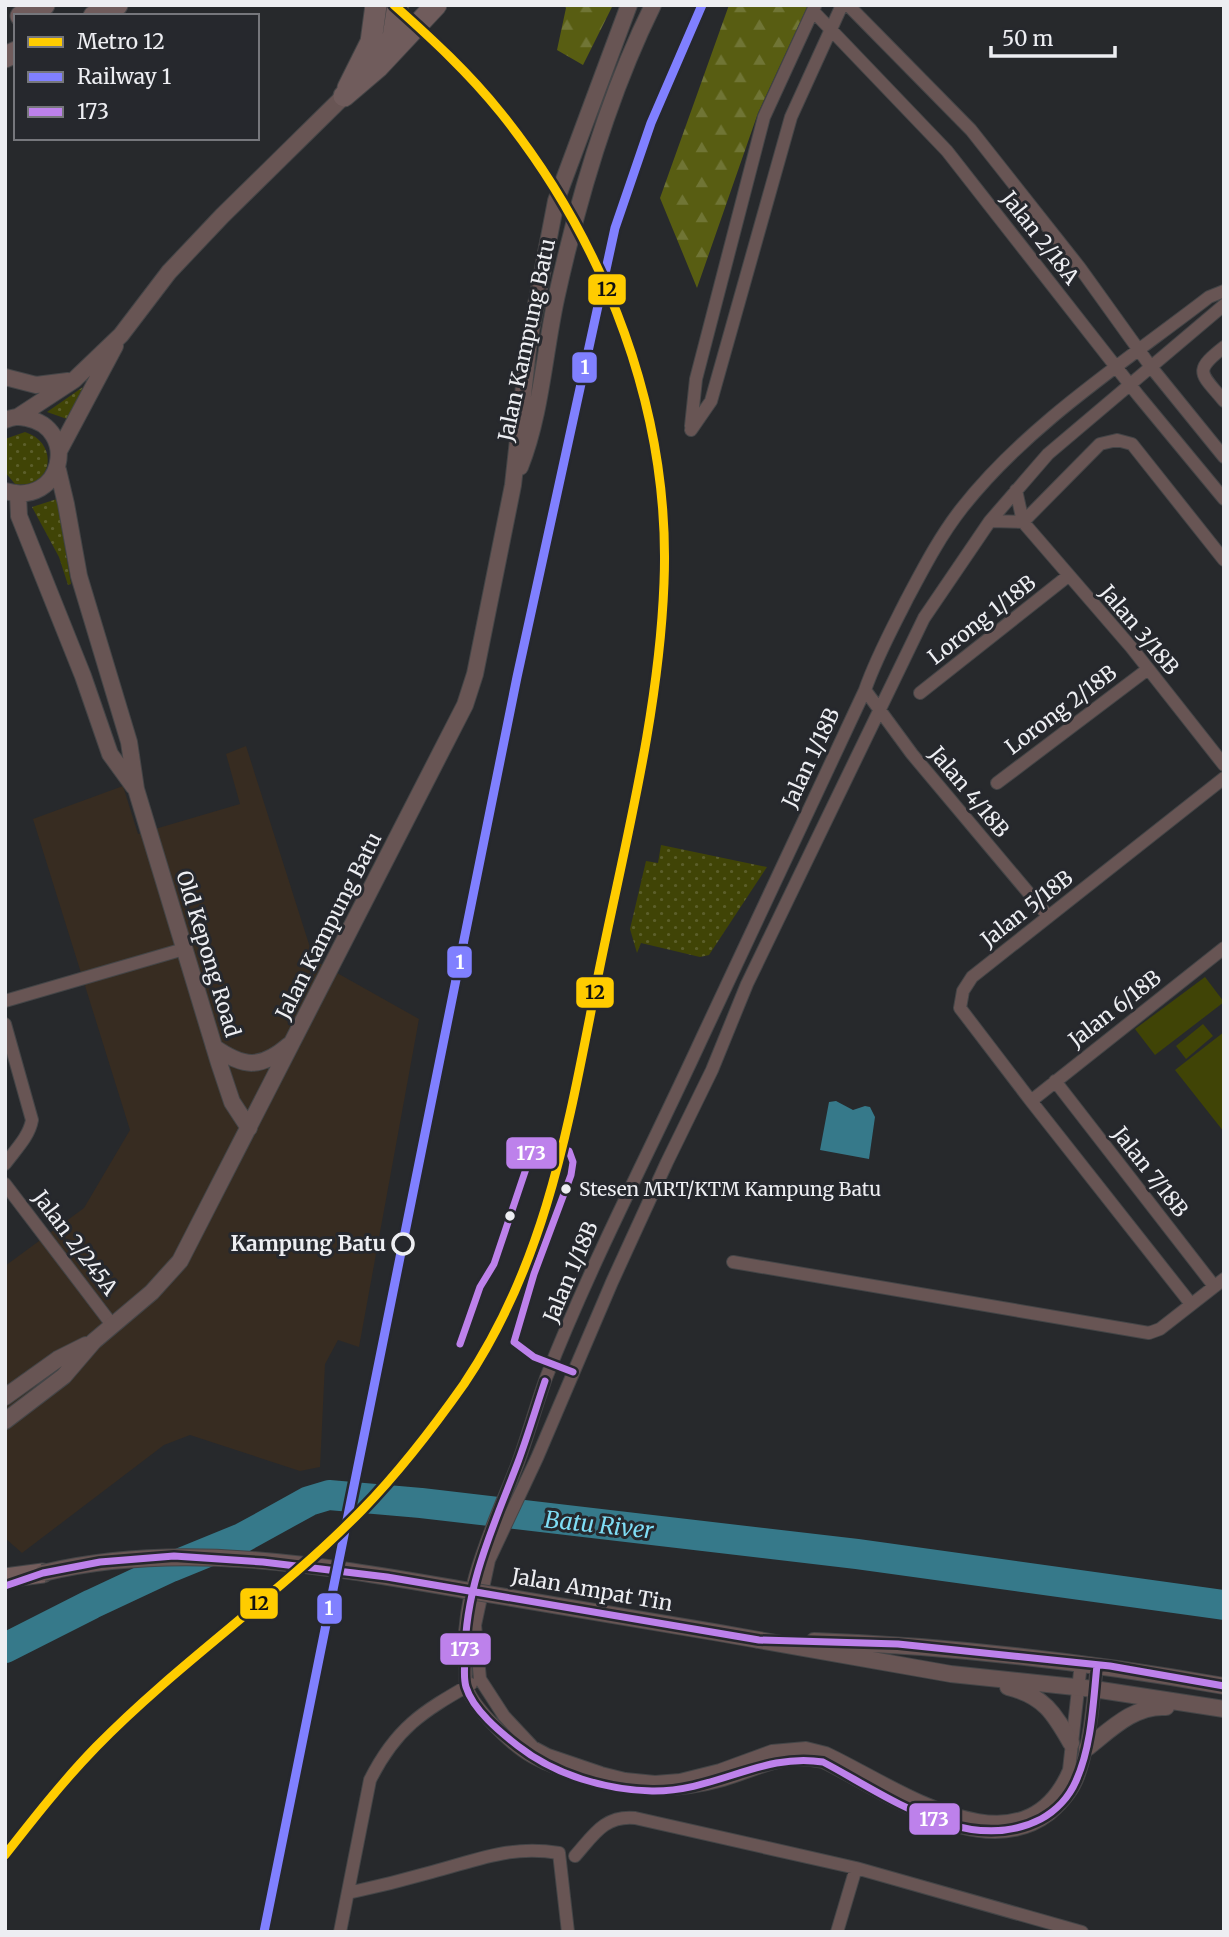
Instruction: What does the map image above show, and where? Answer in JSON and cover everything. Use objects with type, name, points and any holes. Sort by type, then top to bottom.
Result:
[{"type":"highway","points":[[25,14],[44,5]]},
{"type":"highway","points":[[98,14],[117,5]]},
{"type":"highway","points":[[344,96],[371,42],[376,5]]},
{"type":"highway","points":[[378,67],[393,37],[398,5]]},
{"type":"highway","points":[[344,96],[378,67],[436,5]]},
{"type":"main road","points":[[5,1582],[43,1573]]},
{"type":"street","name":"Jalan Kampung Batu","points":[[5,1397],[58,1360],[94,1341],[152,1292],[180,1261],[465,705],[475,674],[513,485],[529,341],[556,201],[629,5]]},
{"type":"street","name":"Jalan Kampung Batu","points":[[513,485],[529,446],[556,301],[579,199],[631,48],[653,5]]},
{"type":"street","points":[[814,8],[764,117],[696,379],[691,430],[711,401],[791,117],[842,5]]},
{"type":"street","name":"Jalan 2/18A","points":[[848,5],[971,130],[1080,268],[1151,367],[1224,457]]},
{"type":"street","name":"Jalan 2/18A","points":[[814,8],[831,30],[947,151],[1117,368],[1224,499]]},
{"type":"street","points":[[10,417],[74,380],[121,335],[169,272],[344,96]]},
{"type":"street","name":"Jalan 1/18B","points":[[1089,1664],[1094,1689],[1079,1746],[1074,1786],[1065,1801],[1031,1826],[1014,1831],[992,1831],[961,1828],[941,1822],[823,1762],[805,1758],[775,1761],[723,1780],[682,1789],[653,1791],[592,1781],[561,1770],[523,1752],[490,1719],[466,1687],[465,1622],[545,1381],[627,1193],[865,690],[875,660],[938,541],[962,507],[1057,413],[1209,297],[1224,291]]},
{"type":"street","name":"Jalan 1/18B","points":[[1089,1664],[1077,1687],[1079,1746],[1056,1795],[1027,1817],[992,1822],[944,1812],[826,1753],[806,1748],[772,1751],[720,1770],[680,1780],[655,1782],[601,1773],[548,1755],[533,1747],[504,1716],[481,1679],[475,1625],[485,1558],[537,1458],[661,1174],[712,1070],[747,984],[924,618],[990,521],[1048,454],[1224,305]]},
{"type":"street","points":[[59,451],[121,335]]},
{"type":"street","points":[[706,339],[727,344]]},
{"type":"street","points":[[1224,346],[1205,361],[1202,368],[1203,375],[1224,401]]},
{"type":"street","points":[[5,377],[36,385],[74,380]]},
{"type":"street","points":[[10,417],[36,419],[52,432],[59,451]]},
{"type":"street","points":[[990,521],[1023,522],[1100,444],[1117,439],[1132,444],[1224,560]]},
{"type":"street","name":"Old Kepong Road","points":[[59,451],[58,470],[79,576],[129,742],[136,789],[232,1102],[248,1128]]},
{"type":"street","points":[[9,493],[34,492],[48,483],[58,470]]},
{"type":"street","points":[[1016,490],[1023,522]]},
{"type":"street","name":"Old Kepong Road","points":[[9,493],[83,676],[110,754],[136,789]]},
{"type":"street","name":"Jalan 3/18B","points":[[1023,522],[1148,669],[1224,765]]},
{"type":"street","name":"Lorong 1/18B","points":[[920,693],[1068,576]]},
{"type":"street","name":"Lorong 2/18B","points":[[998,783],[1148,669]]},
{"type":"street","name":"Jalan 4/18B","points":[[865,690],[912,754],[1048,916]]},
{"type":"street","name":"Jalan 5/18B","points":[[1031,1101],[960,1008],[963,991],[972,977],[1224,778]]},
{"type":"street","name":"Jalan 6/18B","points":[[1031,1101],[1224,948]]},
{"type":"street","points":[[5,1001],[184,949]]},
{"type":"street","points":[[5,1024],[32,1120],[25,1138],[5,1164]]},
{"type":"street","points":[[214,1047],[241,1062],[254,1064],[267,1061],[294,1041]]},
{"type":"street","name":"Jalan 7/18B","points":[[1055,1081],[1219,1282]]},
{"type":"street","points":[[1031,1101],[1191,1304]]},
{"type":"street","name":"Jalan 2/245A","points":[[5,1184],[113,1326]]},
{"type":"street","points":[[733,1262],[1149,1333],[1160,1329],[1219,1282]]},
{"type":"street","name":"Jalan Kampung Batu","points":[[5,1421],[64,1376],[94,1341]]},
{"type":"street","points":[[552,1365],[573,1372]]},
{"type":"street","points":[[545,1381],[567,1385]]},
{"type":"street","name":"Jalan Ampat Tin","points":[[43,1573],[100,1562],[174,1556],[263,1562],[387,1577],[951,1674],[1094,1689],[1224,1710]]},
{"type":"street","name":"Jalan Ampat Tin","points":[[759,1640],[898,1644],[1089,1664],[1224,1686]]},
{"type":"street","points":[[951,1674],[1023,1691],[1038,1698],[1079,1746],[1142,1709],[1154,1706],[1224,1710]]},
{"type":"street","points":[[340,1932],[370,1780],[381,1758],[390,1744],[416,1719],[481,1679]]},
{"type":"street","points":[[575,1856],[605,1824],[620,1817],[720,1836],[856,1868],[1082,1932]]},
{"type":"street","points":[[348,1893],[431,1873],[505,1851],[535,1849],[559,1853],[568,1932]]},
{"type":"street","points":[[837,1932],[856,1868]]},
{"type":"shaded area","points":[[83,387],[67,419],[47,412]]},
{"type":"shaded area","points":[[25,432],[44,446],[47,464],[38,480],[28,484],[15,484],[5,472],[5,439]]},
{"type":"shaded area","points":[[57,499],[71,584],[68,585],[59,557],[32,507]]},
{"type":"shaded area","points":[[246,746],[314,960],[419,1019],[359,1347],[338,1340],[325,1364],[320,1467],[300,1471],[190,1435],[164,1445],[22,1553],[5,1538],[5,1266],[84,1208],[130,1130],[33,819],[123,786],[138,834],[240,804],[226,754]]},
{"type":"shaded area","points":[[661,845],[767,867],[709,955],[700,957],[641,943],[637,953],[630,929],[646,861],[658,863]]},
{"type":"shaded area","points":[[1205,977],[1224,1002],[1155,1055],[1135,1029]]},
{"type":"shaded area","points":[[1203,1024],[1213,1036],[1186,1059],[1176,1046]]},
{"type":"shaded area","points":[[1224,1032],[1224,1132],[1175,1070]]},
{"type":"green space","points":[[564,5],[613,5],[583,65],[557,50],[566,8]]},
{"type":"green space","points":[[729,5],[808,5],[758,113],[697,288],[660,198]]},
{"type":"water","points":[[836,1101],[853,1110],[870,1107],[875,1117],[869,1159],[820,1150],[829,1102]]},
{"type":"waterway","name":"Batu River","points":[[5,1648],[171,1567],[242,1538],[309,1501],[329,1495],[421,1503],[857,1554],[1224,1605]]},
{"type":"metro line","name":"12","points":[[5,1855],[60,1786],[96,1747],[161,1686],[330,1541],[390,1480],[440,1417],[464,1384],[493,1335],[517,1286],[537,1235],[553,1182],[578,1076],[640,775],[656,679],[664,583],[663,519],[656,456],[643,394],[624,333],[601,274],[572,218],[538,164],[489,98],[394,5]]},
{"type":"rail line","name":"1","points":[[264,1932],[517,677],[615,228],[651,123],[702,5]]},
{"type":"transit line","name":"173","points":[[460,1344],[480,1287],[494,1264],[532,1151],[541,1145],[569,1151],[573,1162],[571,1175],[534,1274],[514,1342],[534,1357],[573,1372]]},
{"type":"transit line","name":"173","points":[[545,1381],[475,1580],[466,1629],[464,1675],[470,1696],[488,1720],[518,1746],[548,1765],[599,1784],[652,1791],[675,1790],[780,1762],[823,1762],[900,1805],[928,1817],[985,1831],[1013,1829],[1047,1816],[1070,1793],[1089,1738],[1097,1665]]},
{"type":"transit line","name":"173","points":[[5,1586],[43,1573],[100,1562],[174,1556],[263,1562],[387,1577],[759,1640],[898,1644],[1110,1666],[1224,1686]]},
{"type":"place","name":"Stesen MRT/KTM Kampung Batu","points":[[566,1189]]},
{"type":"place","name":"Kampung Batu","points":[[403,1244]]}]
